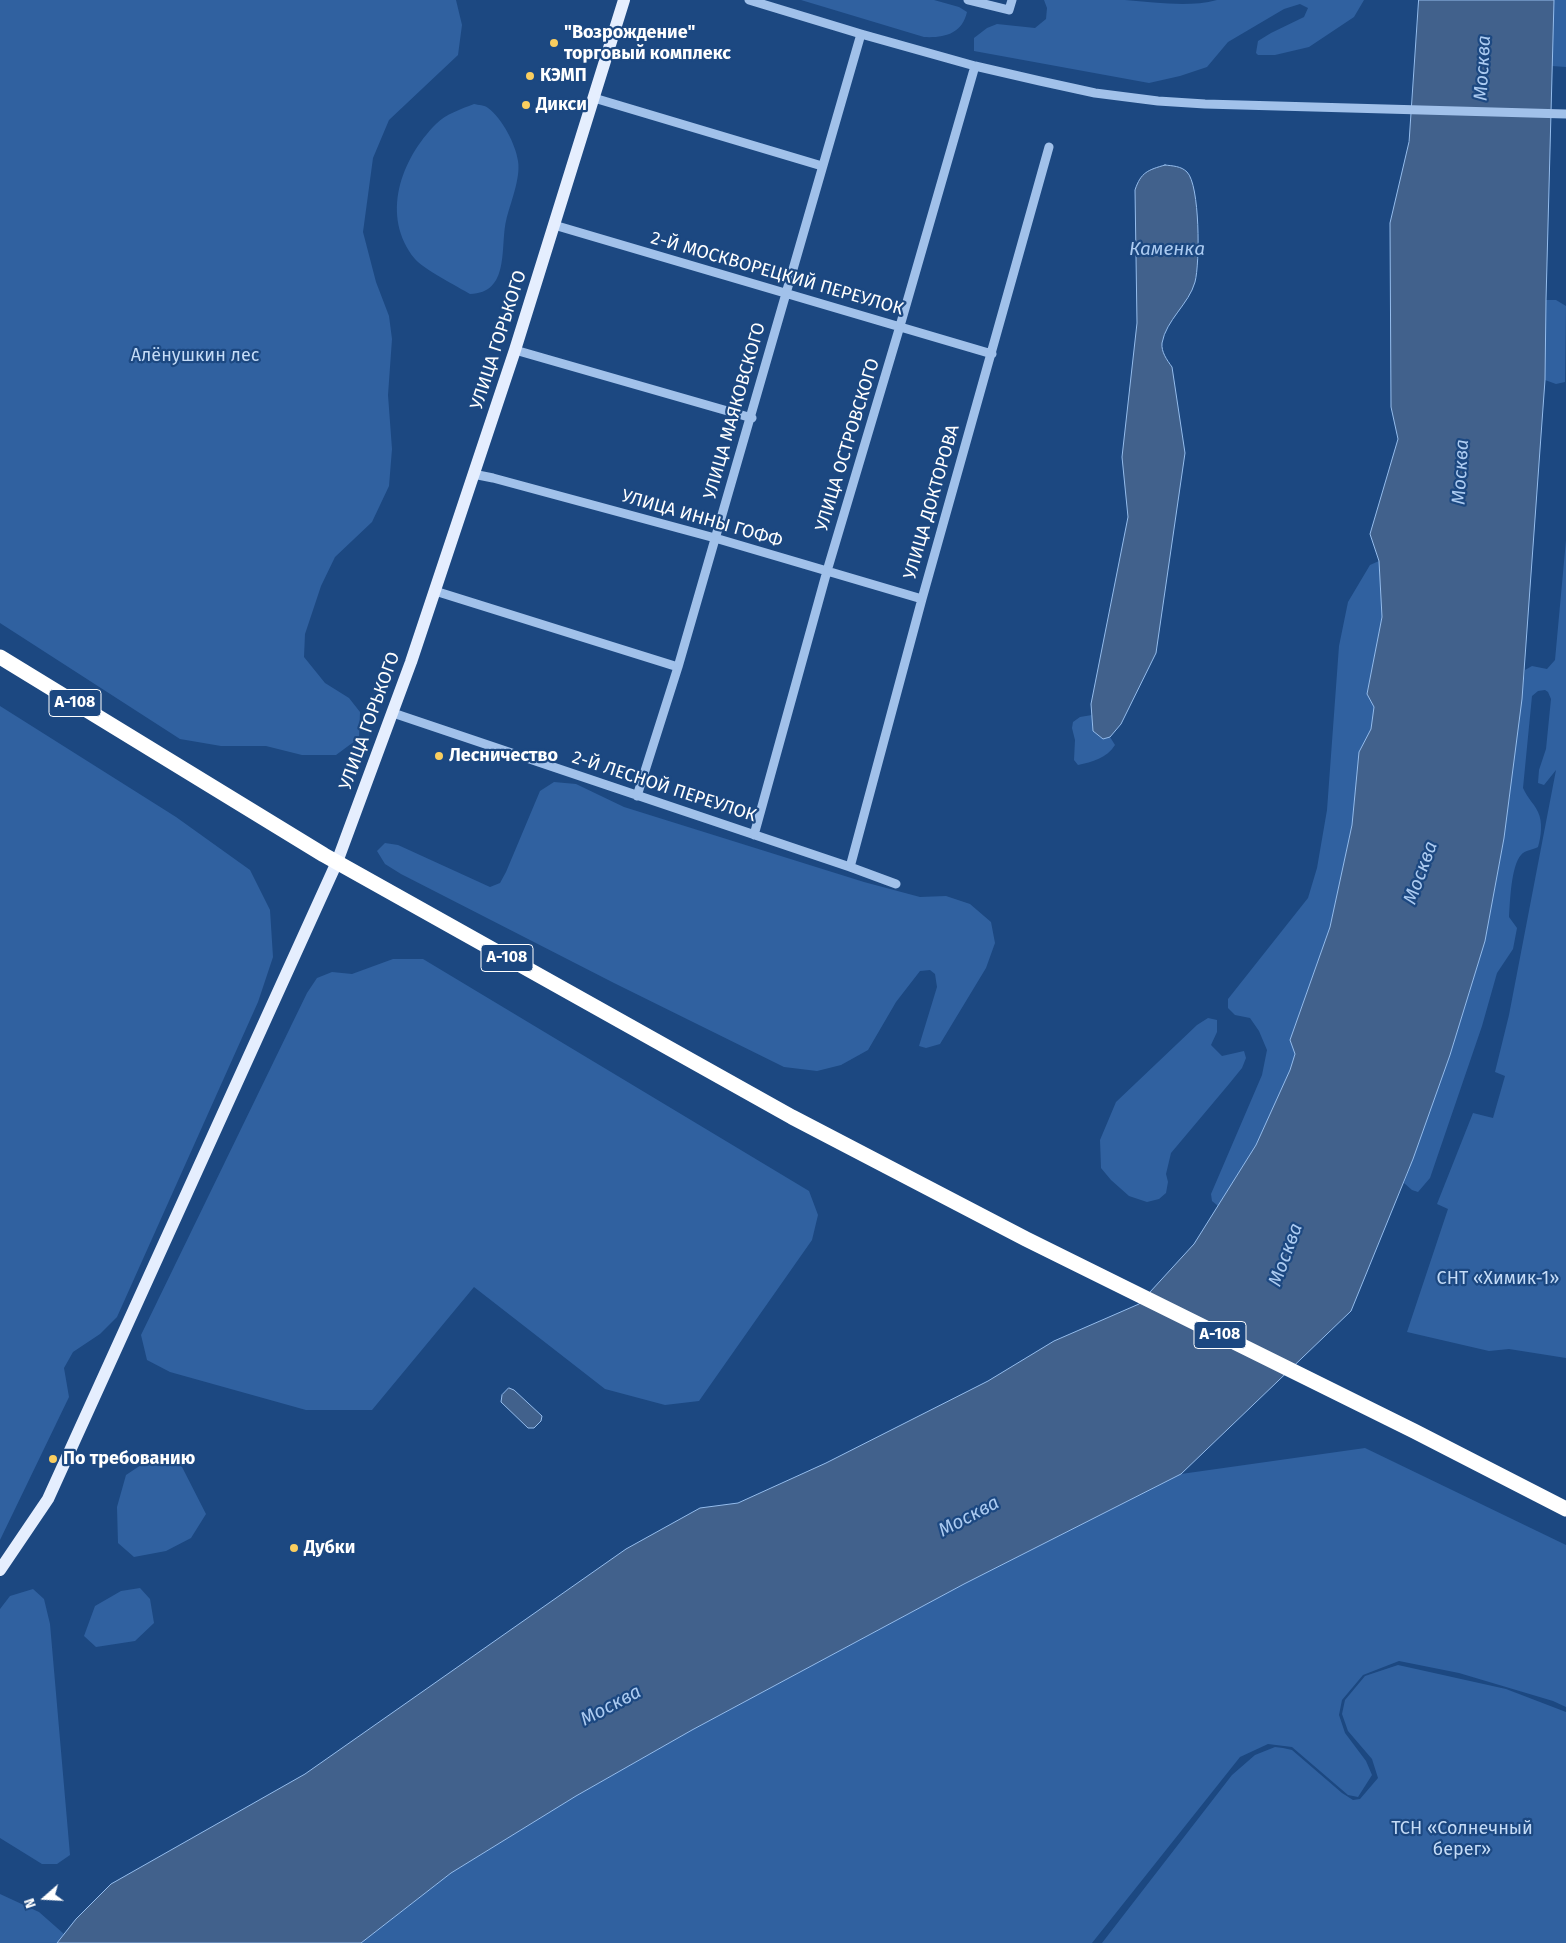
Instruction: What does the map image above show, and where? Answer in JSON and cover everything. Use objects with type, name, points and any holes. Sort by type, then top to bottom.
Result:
[{"type":"highway","name":"А-108","points":[[0,657],[336,862],[792,1117],[1026,1239],[1414,1431],[1566,1509]]},
{"type":"main road","name":"УЛИЦА ГОРЬКОГО","points":[[0,1570],[48,1499],[336,862],[393,713],[516,350],[624,0]]},
{"type":"street","points":[[749,0],[975,66],[1095,93],[1158,101],[1233,105],[1566,114]]},
{"type":"street","points":[[968,0],[1009,10],[1012,0]]},
{"type":"street","name":"УЛИЦА МАЯКОВСКОГО","points":[[637,796],[678,667],[752,418],[785,292],[861,34]]},
{"type":"street","name":"УЛИЦА ОСТРОВСКОГО","points":[[754,835],[827,572],[975,66]]},
{"type":"street","points":[[594,98],[822,166]]},
{"type":"street","name":"УЛИЦА ДОКТОРОВА","points":[[850,867],[922,599],[992,354],[1048,147]]},
{"type":"street","name":"2-Й МОСКВОРЕЦКИЙ ПЕРЕУЛОК","points":[[554,225],[992,354]]},
{"type":"street","points":[[516,350],[752,418]]},
{"type":"street","name":"УЛИЦА ИННЫ ГОФФ","points":[[473,474],[715,538],[922,599]]},
{"type":"street","points":[[435,591],[678,667]]},
{"type":"street","name":"2-Й ЛЕСНОЙ ПЕРЕУЛОК","points":[[393,713],[896,884]]},
{"type":"green space","name":"Алёнушкин лес","points":[[0,0],[456,0],[462,25],[458,55],[389,120],[373,158],[363,232],[376,282],[389,316],[392,339],[388,395],[392,449],[389,486],[372,522],[335,557],[321,586],[305,634],[304,657],[325,683],[349,698],[360,712],[359,738],[336,755],[302,755],[266,746],[221,746],[180,739],[0,623]]},
{"type":"green space","points":[[801,0],[934,0],[959,7],[967,12],[961,25],[951,33],[938,37],[924,37]]},
{"type":"green space","points":[[1044,0],[1125,0],[1194,4],[1217,0],[1364,0],[1354,17],[1309,47],[1275,55],[1258,55],[1256,53],[1258,41],[1304,17],[1308,8],[1300,4],[1284,9],[1228,42],[1207,67],[1149,83],[974,51],[974,38],[987,28],[997,24],[1035,28],[1046,19],[1047,8]]},
{"type":"green space","points":[[1554,0],[1566,0],[1566,67],[1552,66]]},
{"type":"green space","points":[[474,104],[487,107],[508,132],[517,155],[519,168],[517,183],[506,221],[503,256],[497,278],[492,286],[483,292],[470,294],[432,272],[415,259],[404,242],[399,225],[397,207],[399,189],[405,171],[413,154],[424,138],[444,117]]},
{"type":"green space","points":[[1546,300],[1556,300],[1566,306],[1565,382],[1556,384],[1545,380]]},
{"type":"green space","name":"СНТ «Химик-1»","points":[[1566,540],[1566,1358],[1509,1349],[1489,1351],[1407,1332],[1448,1209],[1437,1204],[1473,1113],[1493,1118],[1505,1076],[1495,1072],[1509,1015],[1556,770],[1544,785],[1538,783],[1539,770],[1546,749],[1551,699],[1545,690],[1538,691],[1532,696],[1523,788],[1540,816],[1541,834],[1538,847],[1523,853],[1515,867],[1509,917],[1517,928],[1513,949],[1497,973],[1482,1026],[1430,1178],[1418,1192],[1412,1190],[1404,1183],[1450,1055],[1485,941],[1504,838],[1525,670],[1532,666],[1547,669],[1555,660]]},
{"type":"green space","points":[[1379,561],[1382,617],[1367,694],[1374,707],[1371,729],[1359,752],[1352,825],[1330,927],[1290,1040],[1295,1054],[1290,1071],[1256,1145],[1218,1206],[1212,1201],[1211,1194],[1262,1075],[1267,1050],[1259,1031],[1250,1018],[1235,1015],[1228,1008],[1228,999],[1308,898],[1317,868],[1327,810],[1339,646],[1348,602],[1370,565]]},
{"type":"green space","points":[[0,706],[176,817],[250,870],[270,910],[273,957],[258,1002],[117,1317],[100,1334],[73,1352],[64,1368],[69,1397],[0,1540]]},
{"type":"green space","points":[[1092,715],[1093,731],[1103,739],[1110,737],[1115,745],[1108,753],[1094,761],[1078,765],[1074,760],[1075,740],[1072,728],[1073,722],[1080,717]]},
{"type":"green space","points":[[554,782],[576,784],[624,807],[864,882],[920,897],[946,896],[970,904],[991,922],[995,943],[986,968],[940,1044],[926,1048],[919,1046],[937,987],[935,974],[930,970],[920,971],[896,1002],[868,1050],[841,1065],[817,1071],[784,1067],[401,874],[385,864],[377,851],[385,843],[398,845],[490,887],[500,883],[506,872],[540,791]]},
{"type":"green space","points":[[393,959],[423,959],[809,1191],[818,1215],[812,1240],[699,1401],[665,1405],[605,1389],[474,1287],[372,1410],[306,1410],[170,1372],[147,1360],[141,1335],[307,993],[317,978],[332,972],[352,974]]},
{"type":"green space","points":[[1208,1018],[1217,1020],[1217,1032],[1211,1045],[1222,1056],[1244,1051],[1246,1058],[1242,1068],[1171,1153],[1166,1174],[1168,1182],[1166,1193],[1159,1199],[1147,1202],[1129,1196],[1101,1168],[1100,1140],[1116,1102],[1197,1025]]},
{"type":"green space","points":[[1365,1448],[1566,1545],[1566,1707],[1553,1701],[1459,1673],[1399,1661],[1363,1675],[1342,1700],[1339,1715],[1345,1733],[1366,1761],[1372,1775],[1358,1797],[1348,1795],[1292,1747],[1268,1744],[1240,1757],[1092,1943],[361,1943],[451,1873],[576,1796],[692,1730],[964,1584],[1181,1474]]},
{"type":"green space","points":[[168,1457],[182,1467],[206,1514],[191,1538],[166,1551],[134,1557],[118,1543],[117,1507],[126,1475],[150,1459]]},
{"type":"green space","points":[[140,1588],[150,1599],[154,1623],[135,1641],[96,1647],[84,1636],[95,1606],[121,1591]]},
{"type":"green space","points":[[33,1589],[44,1599],[50,1624],[70,1855],[57,1864],[42,1864],[0,1838],[0,1609],[10,1596]]},
{"type":"green space","name":"ТСН «Солнечный берег»","points":[[1398,1665],[1506,1689],[1566,1712],[1566,1943],[1102,1943],[1232,1775],[1255,1755],[1275,1747],[1292,1750],[1342,1793],[1353,1800],[1360,1799],[1378,1778],[1372,1759],[1348,1731],[1342,1714],[1345,1700],[1365,1676]]},
{"type":"green space","points":[[0,1894],[39,1912],[64,1934],[57,1943],[0,1943]]},
{"type":"water","name":"Москва","points":[[1419,0],[1554,0],[1545,380],[1522,699],[1504,838],[1485,941],[1450,1055],[1413,1159],[1351,1311],[1181,1474],[964,1584],[692,1730],[576,1796],[451,1873],[361,1943],[57,1943],[76,1919],[111,1884],[305,1774],[626,1549],[700,1508],[738,1503],[826,1463],[988,1381],[1054,1341],[1139,1304],[1194,1244],[1256,1145],[1290,1070],[1295,1054],[1290,1040],[1330,927],[1352,825],[1359,752],[1371,729],[1374,707],[1367,694],[1382,617],[1379,561],[1370,534],[1398,439],[1391,407],[1390,223],[1409,142]]},
{"type":"water","name":"Каменка","points":[[1165,165],[1180,167],[1187,172],[1191,180],[1197,208],[1198,259],[1195,282],[1188,298],[1168,327],[1162,343],[1163,353],[1172,367],[1185,453],[1156,653],[1121,724],[1110,737],[1103,739],[1093,731],[1091,704],[1128,517],[1122,457],[1137,323],[1135,190],[1143,175],[1154,168]]},
{"type":"water","points":[[509,1388],[514,1390],[542,1416],[541,1421],[534,1428],[528,1428],[501,1402],[502,1395]]},
{"type":"place","name":"\"Возрождение\" торговый комплекс","points":[[554,43]]},
{"type":"place","name":"КЭМП","points":[[530,76]]},
{"type":"place","name":"Дикси","points":[[526,105]]},
{"type":"place","name":"Лесничество","points":[[439,756]]},
{"type":"place","name":"По требованию","points":[[53,1459]]},
{"type":"place","name":"Дубки","points":[[294,1548]]}]
